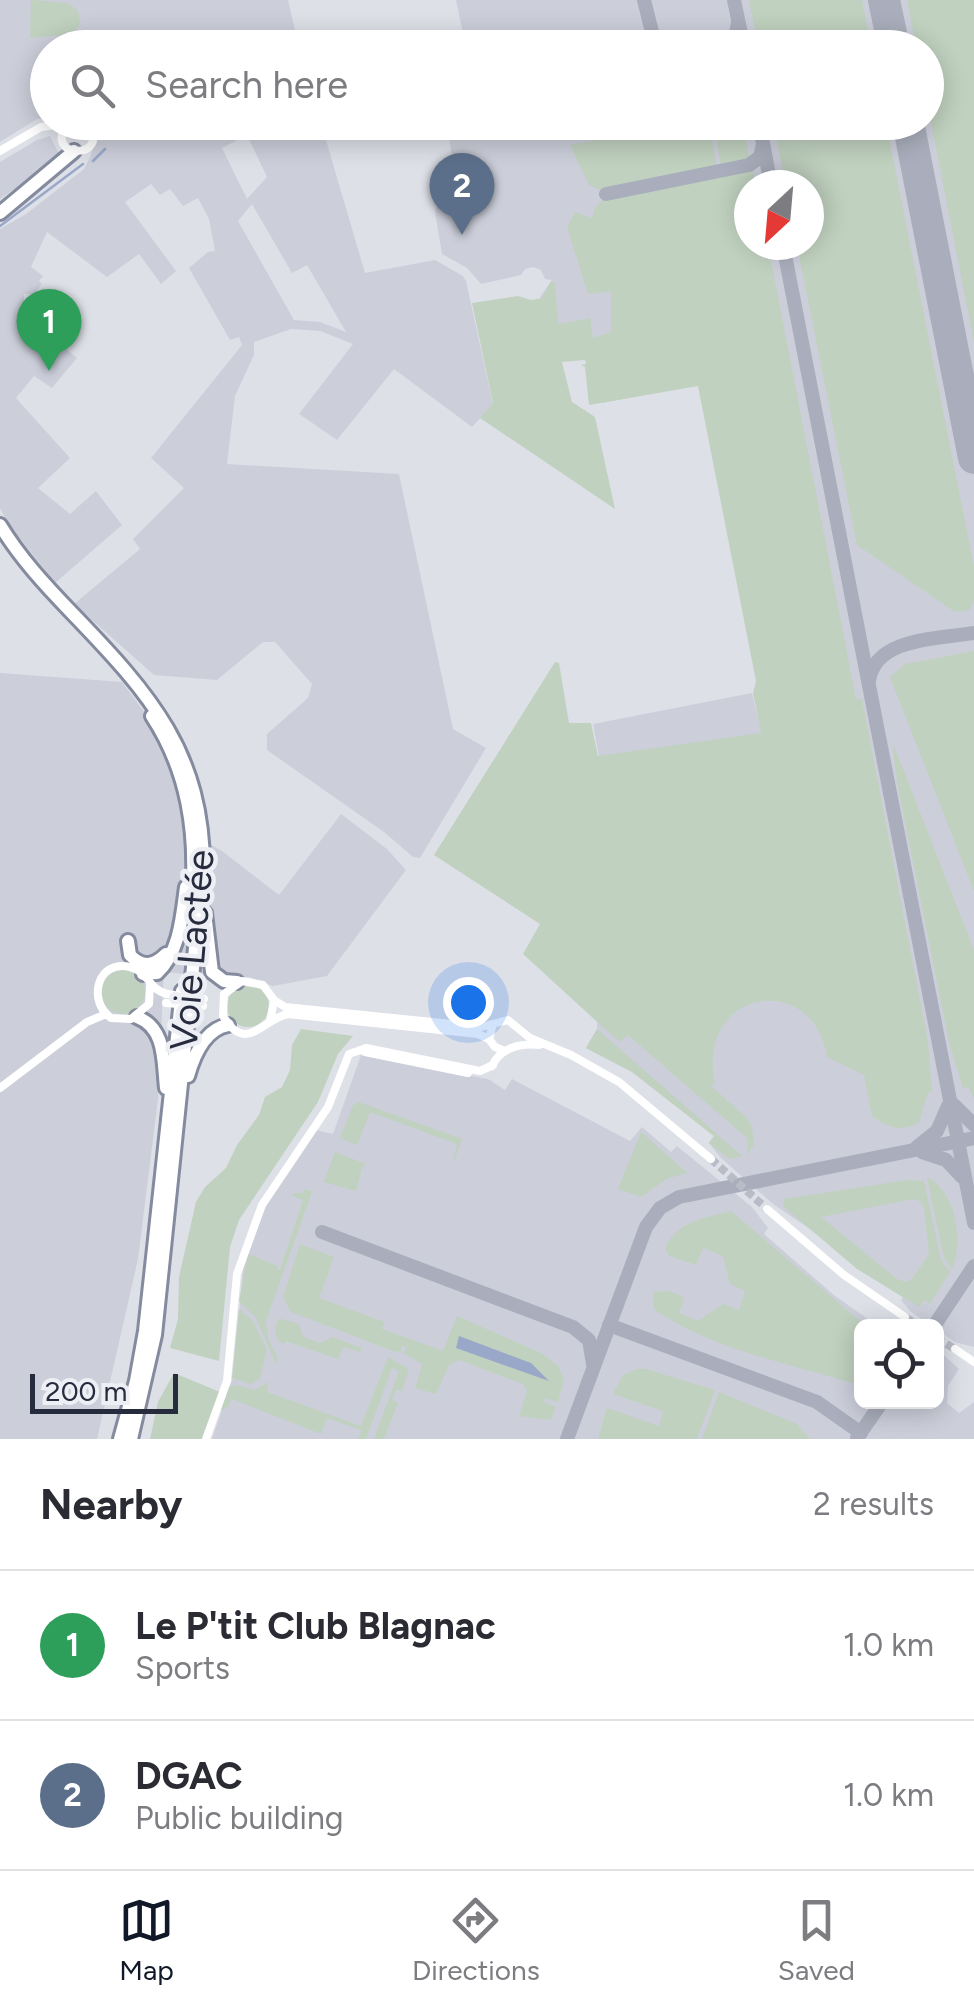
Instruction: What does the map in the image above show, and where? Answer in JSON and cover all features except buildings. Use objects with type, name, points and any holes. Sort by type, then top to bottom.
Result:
[{"type":"highway","points":[[0,210],[62,164],[66,145]]},
{"type":"highway","name":"Voie Lactée","points":[[0,525],[25,562],[131,675],[170,728],[198,803],[204,845],[144,1331],[136,1381],[120,1439]]},
{"type":"highway","name":"Voie Lactée","points":[[0,540],[20,568],[134,690],[170,748],[188,801],[194,858],[154,1335],[131,1439]]},
{"type":"highway","points":[[146,979],[161,969],[182,916],[188,848],[184,806],[170,748]]},
{"type":"highway","points":[[201,890],[212,972],[220,979],[237,982]]},
{"type":"highway","points":[[128,941],[130,956],[143,964],[155,963],[171,949]]},
{"type":"highway","points":[[137,1017],[149,1022],[159,1036],[172,1126]]},
{"type":"highway","points":[[172,1126],[192,1061],[211,1032],[225,1021]]},
{"type":"main road","points":[[0,151],[30,134]]},
{"type":"main road","points":[[61,140],[82,151],[93,140]]},
{"type":"main road","points":[[66,140],[66,145]]},
{"type":"main road","points":[[87,1022],[96,1010],[98,984],[109,970],[124,966],[146,979],[166,999]]},
{"type":"main road","points":[[146,979],[149,1004]]},
{"type":"main road","points":[[98,1001],[106,1014],[118,1020],[137,1017],[149,1004],[166,999],[204,1003],[224,994],[237,982],[258,982],[274,1000],[291,1008],[481,1027],[508,1020],[519,1030],[619,1082],[711,1159]]},
{"type":"main road","points":[[224,994],[225,1021]]},
{"type":"main road","points":[[270,1022],[274,1000]]},
{"type":"main road","points":[[204,1003],[238,1032],[251,1034],[288,1014],[478,1034],[493,1052]]},
{"type":"main road","points":[[0,1087],[87,1022],[106,1014]]},
{"type":"main road","points":[[206,1439],[227,1381],[237,1274],[251,1234],[265,1197],[328,1108],[350,1054],[366,1048],[480,1071],[493,1052],[493,1024]]},
{"type":"main road","points":[[510,1049],[520,1039],[519,1030]]},
{"type":"main road","points":[[493,1052],[528,1044],[553,1048]]},
{"type":"main road","points":[[768,1209],[852,1281],[905,1317]]},
{"type":"main road","points":[[954,1349],[974,1362]]},
{"type":"shaded area","points":[[0,0],[288,0],[295,30],[30,30],[30,123],[0,142]]},
{"type":"shaded area","points":[[456,0],[974,0],[974,1347],[944,1334],[944,1319],[922,1319],[910,1311],[901,1300],[905,1294],[773,1204],[721,1158],[709,1143],[714,1136],[632,1072],[586,1048],[597,1029],[609,812],[593,724],[752,693],[761,731],[833,717],[712,453],[698,385],[602,403],[589,341],[555,324],[540,297],[552,280],[545,279],[541,270],[533,267],[521,275],[481,284],[467,268],[442,254],[435,212],[453,188],[450,140],[944,140],[944,30],[462,30]]},
{"type":"shaded area","points":[[37,140],[52,140],[58,152],[58,159],[0,199],[0,162]]},
{"type":"shaded area","points":[[93,140],[237,140],[222,148],[247,199],[267,177],[249,140],[326,140],[365,273],[435,260],[466,281],[493,404],[472,427],[394,369],[337,440],[299,414],[353,344],[320,331],[291,329],[254,342],[254,355],[235,396],[227,464],[399,474],[453,729],[486,748],[420,858],[413,857],[384,832],[267,750],[267,734],[308,698],[312,684],[275,642],[263,642],[217,680],[154,675],[74,604],[140,549],[133,539],[184,488],[151,458],[242,345],[239,337],[230,340],[189,268],[215,251],[209,219],[198,198],[183,206],[170,189],[160,195],[151,184],[125,202],[176,271],[161,284],[139,254],[107,277],[47,232],[31,267],[43,276],[39,281],[42,284],[34,294],[24,294],[24,305],[53,324],[46,333],[77,358],[52,388],[34,376],[16,398],[70,458],[38,488],[70,514],[96,491],[122,525],[55,583],[0,508],[0,229],[84,169]],"holes":[[[252,204],[292,273],[307,265],[346,332],[320,322],[294,320],[238,221]]]},
{"type":"shaded area","points":[[0,673],[122,682],[147,716],[163,747],[174,775],[183,829],[222,851],[279,895],[341,814],[387,849],[406,870],[327,976],[273,986],[249,977],[164,972],[158,1099],[138,1259],[97,1439],[0,1439]]},
{"type":"shaded area","points":[[361,1055],[488,1079],[505,1090],[512,1079],[630,1141],[642,1127],[671,1152],[677,1146],[752,1207],[768,1228],[764,1234],[835,1296],[868,1319],[854,1319],[854,1409],[944,1409],[944,1355],[959,1369],[948,1386],[947,1403],[959,1413],[974,1402],[974,1439],[212,1439],[234,1374],[243,1268],[268,1200],[316,1130],[333,1134]]},
{"type":"green space","points":[[31,0],[67,3],[78,10],[80,23],[76,30],[30,30]]},
{"type":"green space","points":[[749,0],[862,0],[868,30],[755,30]]},
{"type":"green space","points":[[907,0],[974,0],[974,343],[935,140],[944,140],[944,30],[913,30]]},
{"type":"green space","points":[[595,140],[712,140],[717,168],[603,191],[589,185],[570,145]]},
{"type":"green space","points":[[717,140],[745,140],[750,158],[721,167]]},
{"type":"green space","points":[[777,140],[889,140],[974,567],[974,600],[970,610],[955,612],[857,545],[800,260],[824,260],[824,170],[783,170]]},
{"type":"green space","points":[[734,171],[734,260],[771,260],[856,699],[862,699],[928,1042],[932,1092],[928,1093],[919,1123],[912,1126],[894,1127],[872,1116],[864,1075],[827,1057],[818,1029],[801,1011],[781,1002],[759,1002],[738,1010],[722,1027],[714,1051],[715,1083],[710,1085],[752,1127],[754,1144],[747,1155],[748,1139],[628,1035],[620,1042],[523,954],[540,924],[434,855],[555,662],[559,663],[569,723],[591,723],[598,756],[761,733],[753,693],[756,681],[698,386],[589,405],[585,367],[581,365],[586,364],[585,360],[562,362],[572,402],[595,417],[615,509],[480,418],[493,403],[472,303],[518,296],[542,298],[551,281],[555,283],[558,324],[590,318],[593,338],[611,332],[611,291],[588,294],[567,227],[575,212],[592,218],[604,198]]},
{"type":"green space","points":[[974,651],[974,891],[890,677],[905,664]]},
{"type":"green space","points":[[892,741],[974,950],[974,1098],[968,1087],[963,1088],[949,1042]]},
{"type":"green space","points":[[123,970],[138,977],[145,992],[138,1007],[123,1014],[108,1007],[101,992],[108,977]]},
{"type":"green space","points":[[248,985],[263,991],[269,1006],[263,1021],[248,1027],[233,1021],[227,1006],[233,991]]},
{"type":"green space","points":[[301,1029],[353,1036],[338,1054],[318,1102],[239,1220],[230,1247],[219,1361],[170,1348],[178,1319],[179,1277],[196,1202],[205,1187],[226,1168],[259,1115],[265,1097],[282,1087],[290,1070],[292,1045]]},
{"type":"green space","points":[[597,1029],[742,1156],[729,1159],[709,1143],[714,1136],[632,1072],[586,1048]]},
{"type":"green space","points":[[359,1102],[462,1139],[452,1167],[457,1144],[370,1112],[357,1145],[340,1138],[353,1105]]},
{"type":"green space","points":[[641,1132],[687,1173],[666,1179],[641,1197],[618,1189]]},
{"type":"green space","points":[[335,1152],[366,1164],[356,1191],[324,1182]]},
{"type":"green space","points":[[927,1177],[945,1193],[955,1218],[957,1245],[952,1269],[944,1258]]},
{"type":"green space","points":[[907,1180],[924,1181],[941,1260],[950,1272],[930,1304],[924,1300],[919,1307],[857,1269],[783,1206],[784,1199]],"holes":[[[914,1199],[921,1202],[929,1254],[906,1282],[897,1279],[821,1217]]]},
{"type":"green space","points":[[304,1189],[312,1192],[266,1321],[268,1338],[278,1359],[276,1364],[256,1318],[239,1301],[248,1254],[280,1270],[303,1200],[293,1196]]},
{"type":"green space","points":[[731,1211],[858,1319],[854,1319],[854,1382],[724,1345],[654,1309],[653,1292],[669,1291],[684,1297],[679,1313],[698,1321],[723,1304],[739,1310],[745,1291],[730,1284],[723,1256],[703,1248],[696,1265],[669,1256],[665,1249],[676,1232],[701,1219]]},
{"type":"green space","points":[[300,1244],[334,1257],[319,1298],[384,1322],[382,1329],[443,1351],[457,1316],[541,1353],[559,1367],[564,1381],[558,1402],[545,1398],[544,1402],[556,1407],[551,1420],[519,1416],[527,1391],[523,1384],[459,1360],[449,1365],[436,1394],[415,1388],[422,1364],[403,1353],[408,1347],[401,1345],[401,1352],[393,1351],[291,1312],[283,1297]]},
{"type":"green space","points":[[239,1309],[252,1320],[267,1349],[260,1378],[251,1384],[232,1378]]},
{"type":"green space","points":[[278,1320],[299,1324],[303,1337],[320,1343],[332,1337],[362,1348],[360,1352],[343,1347],[338,1359],[286,1341],[284,1344],[275,1334]]},
{"type":"green space","points":[[388,1357],[409,1369],[402,1391],[396,1390],[392,1400],[398,1403],[384,1439],[374,1439],[399,1371],[392,1368],[366,1439],[358,1439],[361,1430],[327,1418],[321,1434],[232,1399],[221,1410],[229,1387],[238,1385],[255,1390],[268,1382],[267,1392],[361,1426]]},
{"type":"green space","points":[[636,1369],[715,1390],[697,1439],[598,1439],[607,1408],[659,1426],[663,1411],[613,1394],[623,1375]]},
{"type":"green space","points":[[174,1373],[220,1392],[202,1439],[150,1439],[158,1402]]},
{"type":"green space","points":[[719,1392],[797,1424],[810,1439],[702,1439]]},
{"type":"water","points":[[459,1336],[531,1363],[549,1381],[456,1348]]},
{"type":"waterway","points":[[93,161],[105,149]]},
{"type":"waterway","points":[[0,226],[83,164]]},
{"type":"taxiway","points":[[644,0],[652,30]]},
{"type":"taxiway","points":[[734,0],[740,30]]},
{"type":"taxiway","points":[[737,30],[738,23]]},
{"type":"taxiway","points":[[762,140],[768,170]]},
{"type":"taxiway","points":[[606,194],[749,165],[760,157],[763,144]]},
{"type":"taxiway","points":[[786,260],[974,1223]]},
{"type":"taxiway","points":[[869,681],[874,667],[896,648],[974,633]]},
{"type":"taxiway","points":[[954,1105],[974,1125]]},
{"type":"taxiway","points":[[917,1147],[937,1131],[948,1106]]},
{"type":"taxiway","points":[[567,1439],[646,1227],[660,1208],[679,1197],[974,1138]]},
{"type":"taxiway","points":[[922,1152],[946,1160],[962,1177]]},
{"type":"taxiway","points":[[322,1232],[573,1327],[589,1340],[593,1364]]},
{"type":"taxiway","points":[[939,1319],[974,1266]]},
{"type":"taxiway","points":[[609,1325],[817,1402],[861,1433]]},
{"type":"taxiway","points":[[857,1438],[877,1409]]},
{"type":"runway","points":[[884,0],[890,30]]},
{"type":"runway","points":[[912,140],[974,458]]},
{"type":"tunnel","points":[[711,1159],[767,1209]]},
{"type":"tunnel","points":[[944,1343],[955,1349]]},
{"type":"place","name":"DGAC","points":[[462,235]]},
{"type":"place","name":"Le P'tit Club Blagnac","points":[[49,371]]}]
